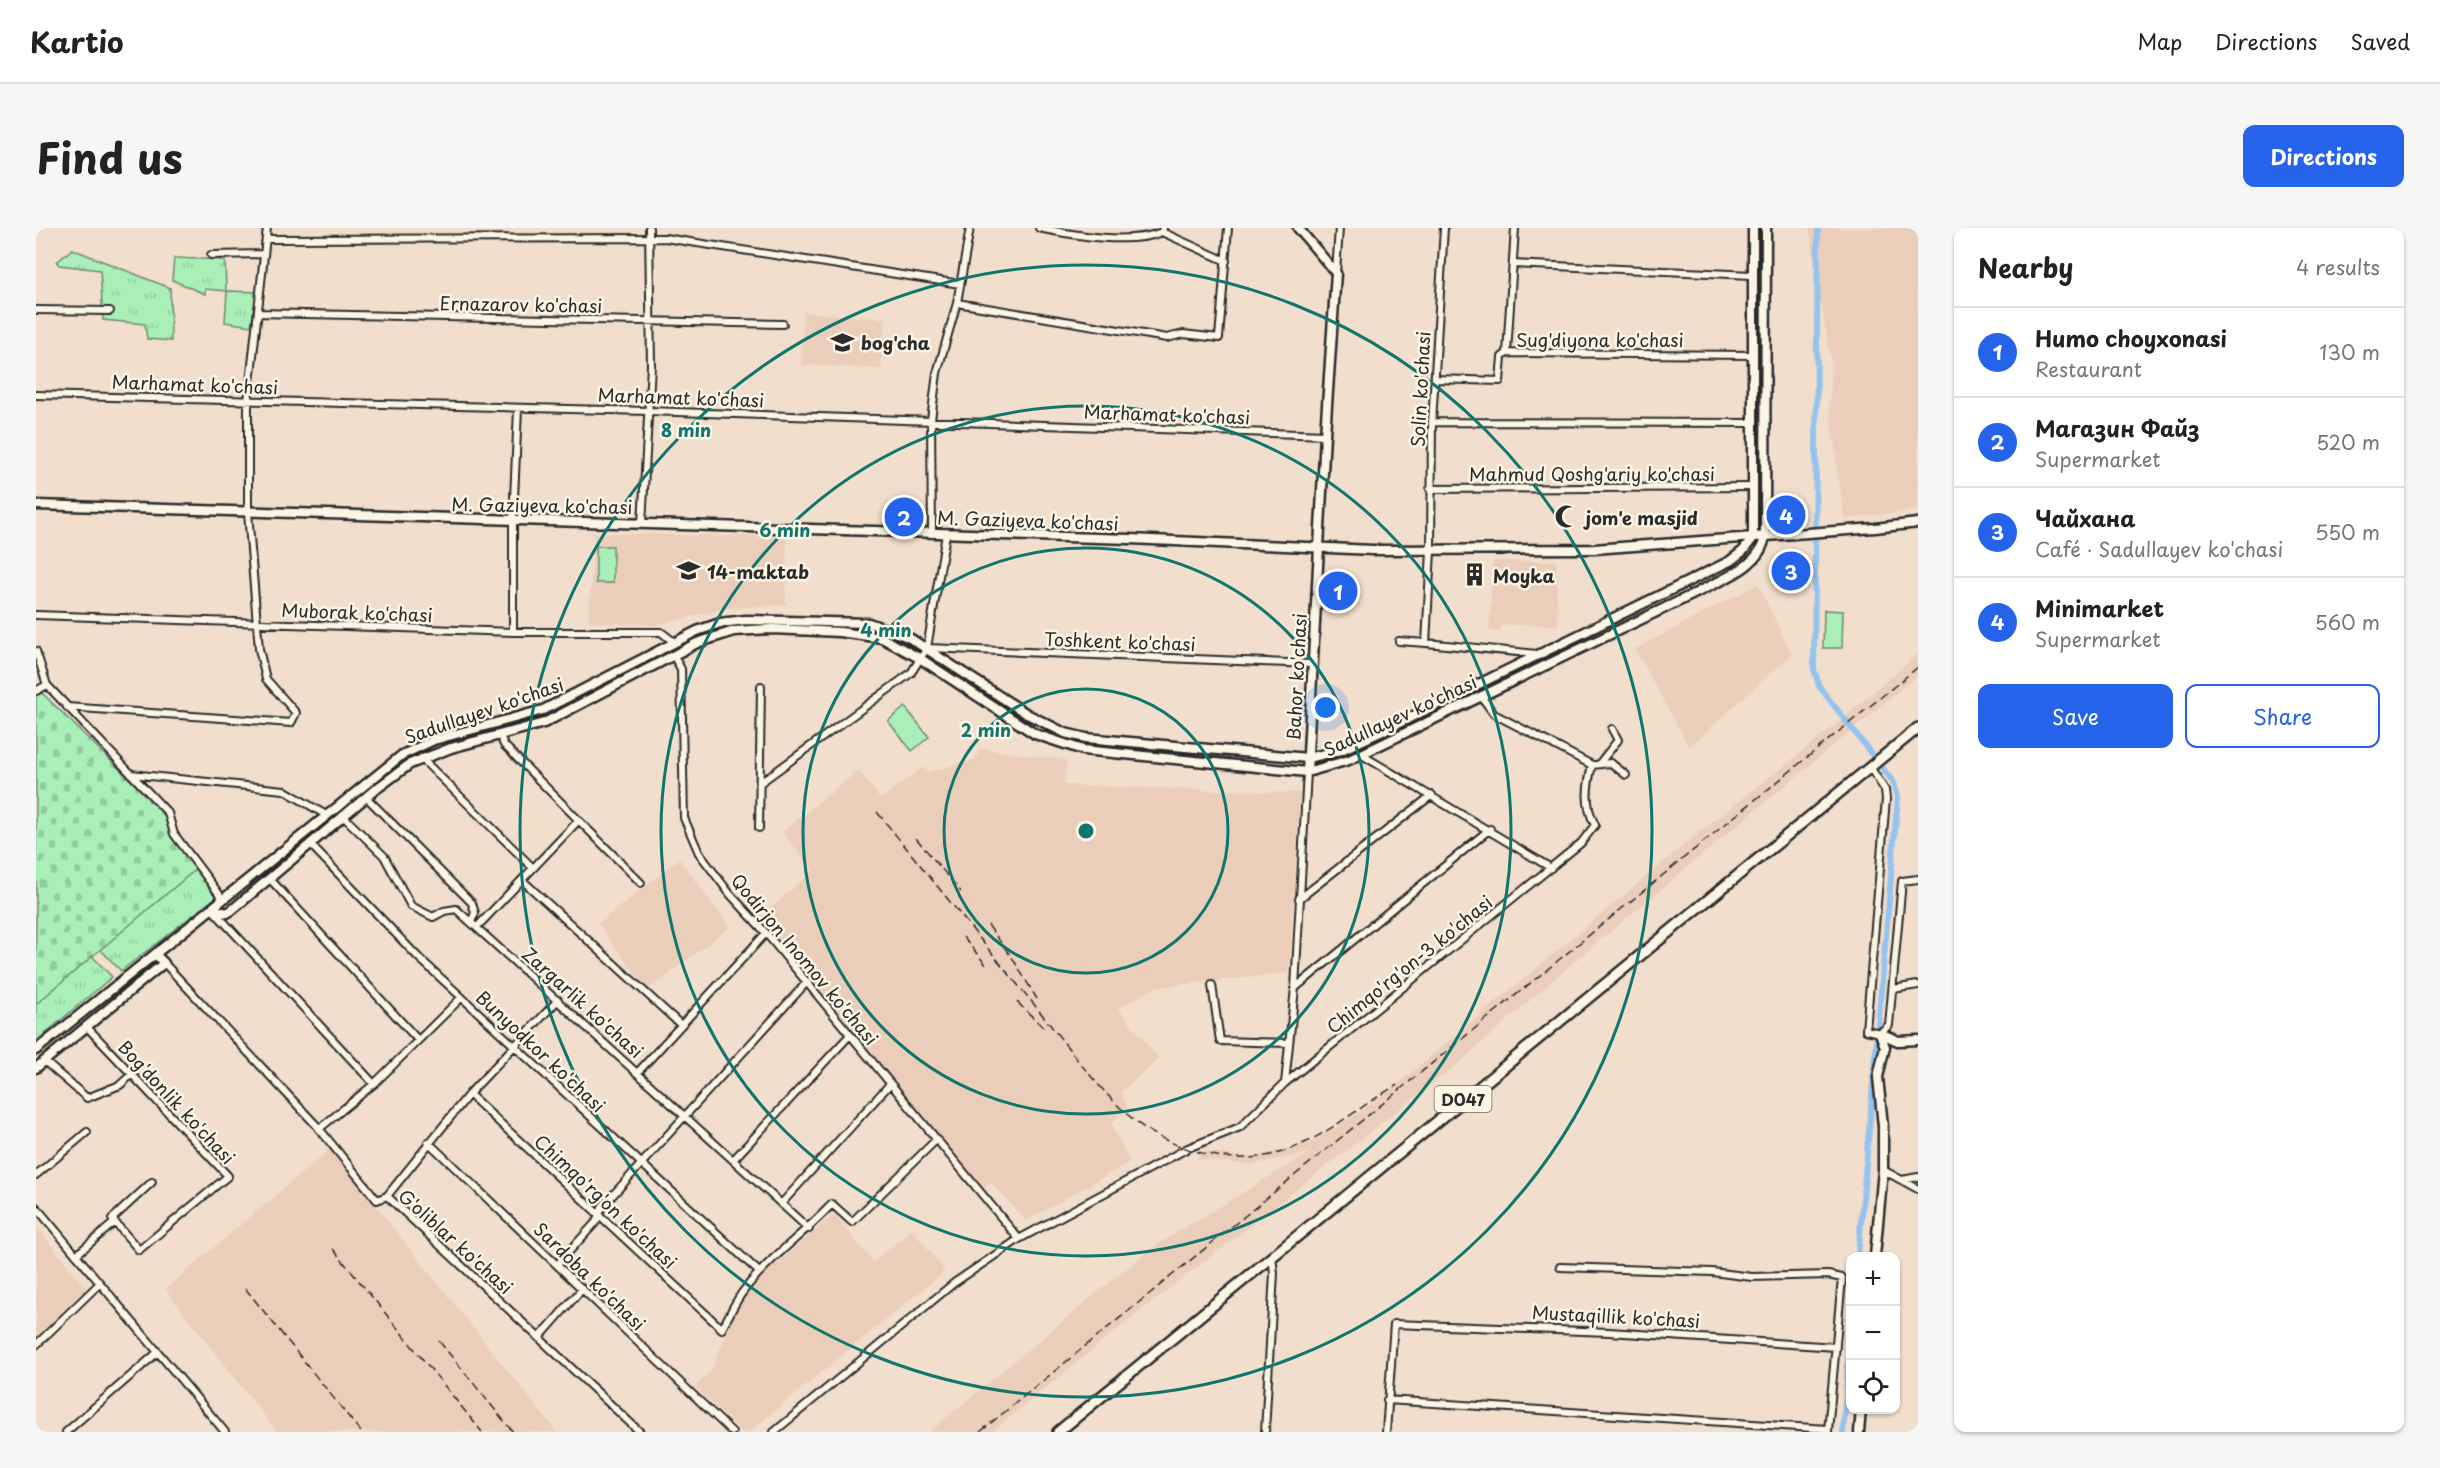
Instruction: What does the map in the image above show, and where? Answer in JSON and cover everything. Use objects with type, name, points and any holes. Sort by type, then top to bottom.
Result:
[{"type":"main road","points":[[1298,228],[1336,273]]},
{"type":"main road","points":[[1308,758],[1351,746],[1730,561],[1743,551],[1753,538],[1753,228]]},
{"type":"main road","points":[[1765,536],[1766,228]]},
{"type":"main road","name":"Bahor ko'chasi","points":[[1307,772],[1336,273]]},
{"type":"main road","name":"M. Gaziyeva ko'chasi","points":[[36,505],[1130,539],[1320,550],[1594,549],[1918,523]]},
{"type":"main road","name":"Sadullayev ko'chasi","points":[[211,909],[227,913],[366,797],[421,758],[500,736],[567,712],[673,655],[721,634],[772,629],[872,635],[892,642],[921,658],[1026,728],[1069,747],[1107,753],[1307,772],[1335,765],[1362,754],[1746,566],[1761,551],[1765,536]]},
{"type":"main road","name":"Sadullayev ko'chasi","points":[[36,1050],[390,763],[416,748],[543,711],[709,626],[733,621],[848,621],[890,629],[927,648],[1027,714],[1065,733],[1086,738],[1308,758]]},
{"type":"main road","name":"D047","points":[[1058,1432],[1918,729]]},
{"type":"main road","points":[[36,1068],[164,963],[155,954]]},
{"type":"main road","points":[[1880,1033],[1898,1041],[1918,1040]]},
{"type":"main road","points":[[1875,1252],[1883,1170],[1883,1126],[1878,1077],[1885,1047],[1880,1033]]},
{"type":"main road","points":[[1859,1432],[1861,1414]]},
{"type":"street","points":[[68,707],[291,723],[296,713],[266,679],[255,624],[248,513],[248,400],[267,228]]},
{"type":"street","points":[[642,524],[651,365],[649,228]]},
{"type":"street","points":[[932,534],[931,420],[937,373],[957,303],[970,228]]},
{"type":"street","points":[[1039,228],[1071,235],[1121,237],[1150,237],[1163,230],[1226,261]]},
{"type":"street","points":[[957,303],[1167,338],[1183,334],[1219,339],[1228,228]]},
{"type":"street","points":[[1336,273],[1339,228]]},
{"type":"street","name":"Solin ko'chasi","points":[[1426,643],[1431,551],[1432,422],[1444,228]]},
{"type":"street","points":[[1507,353],[1515,228]]},
{"type":"street","points":[[266,239],[676,239],[960,284]]},
{"type":"street","points":[[211,255],[264,254]]},
{"type":"street","points":[[1513,264],[1752,275]]},
{"type":"street","points":[[36,310],[110,311]]},
{"type":"street","name":"Ernazarov ko'chasi","points":[[258,313],[783,324]]},
{"type":"street","name":"Sug'diyona ko'chasi","points":[[1436,379],[1500,381],[1502,357],[1507,353],[1752,356]]},
{"type":"street","name":"Marhamat ko'chasi","points":[[36,395],[648,411],[1325,435]]},
{"type":"street","points":[[513,632],[513,521],[518,409]]},
{"type":"street","points":[[1432,422],[1754,423]]},
{"type":"street","name":"Mahmud Qoshg'ariy ko'chasi","points":[[1430,489],[1754,487]]},
{"type":"street","points":[[760,783],[911,673],[927,648],[946,534]]},
{"type":"street","name":"Muborak ko'chasi","points":[[36,615],[513,632],[661,632],[674,642]]},
{"type":"street","points":[[1399,641],[1540,654]]},
{"type":"street","name":"Toshkent ko'chasi","points":[[927,648],[1312,664]]},
{"type":"street","points":[[36,651],[47,685],[168,813],[174,834],[223,899]]},
{"type":"street","name":"Qodirjon Inomov ko'chasi","points":[[673,655],[681,669],[684,818],[699,853],[730,894],[766,933],[1019,1239]]},
{"type":"street","points":[[36,691],[47,685]]},
{"type":"street","points":[[759,828],[762,686]]},
{"type":"street","points":[[1481,696],[1494,714],[1596,764],[1611,763],[1626,775]]},
{"type":"street","points":[[1596,764],[1618,740],[1612,729]]},
{"type":"street","points":[[500,736],[504,745],[577,822],[641,883]]},
{"type":"street","points":[[1362,754],[1490,829],[1551,868]]},
{"type":"street","points":[[421,758],[533,868]]},
{"type":"street","name":"Chimqo'rg'on-3 ko'chasi","points":[[774,1432],[954,1283],[1019,1239],[1188,1148],[1240,1127],[1285,1083],[1581,843],[1595,825],[1589,814],[1586,789],[1596,764]]},
{"type":"street","points":[[1870,767],[1885,790],[1886,799],[1866,1029],[1880,1033],[1889,1025],[1902,881],[1918,879]]},
{"type":"street","name":"Bahor ko'chasi","points":[[1285,1083],[1295,988],[1307,772]]},
{"type":"street","points":[[131,774],[284,790],[326,815]]},
{"type":"street","points":[[1299,899],[1432,795]]},
{"type":"street","points":[[366,797],[472,903],[475,913],[471,922]]},
{"type":"street","name":"Zargarlik ko'chasi","points":[[343,816],[384,856],[411,906],[432,917],[444,911],[456,909],[809,1229]]},
{"type":"street","points":[[477,927],[577,822]]},
{"type":"street","points":[[1295,988],[1490,829]]},
{"type":"street","name":"Bunyodkor ko'chasi","points":[[310,844],[417,956],[461,998],[759,1272]]},
{"type":"street","points":[[270,879],[418,1040]]},
{"type":"street","points":[[522,880],[681,1025]]},
{"type":"street","points":[[211,909],[374,1084]]},
{"type":"street","points":[[638,1072],[766,933]]},
{"type":"street","name":"G'oliblar ko'chasi","points":[[164,963],[319,1129],[377,1200],[387,1196],[640,1432]]},
{"type":"street","points":[[556,1265],[596,1222],[598,1214],[641,1164],[807,982]]},
{"type":"street","points":[[1212,985],[1220,1041],[1289,1043]]},
{"type":"street","points":[[1893,989],[1918,985]]},
{"type":"street","points":[[319,1129],[374,1084],[418,1040],[431,1031],[461,998]]},
{"type":"street","points":[[387,1196],[428,1142],[469,1094],[558,1000]]},
{"type":"street","name":"Bog'donlik ko'chasi","points":[[86,1026],[228,1176],[140,1250],[115,1222]]},
{"type":"street","points":[[733,1160],[850,1035]]},
{"type":"street","points":[[44,1061],[87,1098],[120,1085],[132,1074]]},
{"type":"street","points":[[781,1204],[891,1084]]},
{"type":"street","name":"Chimqo'rg'on ko'chasi","points":[[469,1094],[722,1329],[743,1291],[759,1272]]},
{"type":"street","points":[[36,1175],[87,1132]]},
{"type":"street","points":[[759,1272],[809,1229],[832,1204],[852,1222],[936,1140]]},
{"type":"street","name":"Sardoba ko'chasi","points":[[428,1142],[732,1432]]},
{"type":"street","points":[[1883,1170],[1918,1189]]},
{"type":"street","points":[[1901,1180],[1918,1177]]},
{"type":"street","points":[[76,1255],[115,1222],[112,1219],[152,1182]]},
{"type":"street","points":[[36,1207],[225,1432]]},
{"type":"street","points":[[1265,1432],[1274,1273],[1272,1255]]},
{"type":"street","points":[[1386,1432],[1387,1400],[1828,1430],[1842,1278],[1828,1275],[1752,1277],[1712,1272],[1560,1267]]},
{"type":"street","points":[[36,1345],[100,1283]]},
{"type":"street","points":[[539,1338],[582,1289]]},
{"type":"street","name":"Mustaqillik ko'chasi","points":[[1387,1400],[1394,1324],[1539,1329],[1836,1347]]},
{"type":"street","points":[[66,1432],[158,1352]]},
{"type":"shaded area","points":[[1809,228],[1918,228],[1918,510],[1844,519],[1829,402],[1831,362]]},
{"type":"shaded area","name":"bog'cha","points":[[804,312],[885,319],[881,369],[801,365]]},
{"type":"shaded area","name":"14-maktab","points":[[594,533],[787,537],[786,605],[729,608],[655,625],[589,622]]},
{"type":"shaded area","points":[[1493,561],[1556,561],[1558,625],[1502,625],[1500,632],[1489,630]]},
{"type":"shaded area","points":[[1758,584],[1792,654],[1689,747],[1635,649]]},
{"type":"shaded area","points":[[1918,654],[1918,675],[1563,971],[1465,1058],[1123,1325],[992,1432],[929,1432],[1129,1266],[1166,1239],[1309,1153],[1251,1165],[1196,1159],[1201,1151],[1255,1156],[1282,1150],[1313,1141],[1363,1110],[1702,830],[1827,732]]},
{"type":"shaded area","points":[[980,749],[1066,760],[1064,785],[1300,793],[1289,973],[1156,987],[1118,1008],[1159,1059],[1121,1091],[1127,1107],[1111,1124],[1130,1162],[1026,1221],[991,1182],[983,1188],[760,917],[813,871],[782,832],[859,770],[880,799],[923,767],[927,772],[975,760]]},
{"type":"shaded area","points":[[679,859],[730,927],[648,990],[598,924]]},
{"type":"shaded area","points":[[330,1149],[557,1432],[277,1432],[165,1289]]},
{"type":"shaded area","points":[[834,1214],[873,1262],[912,1229],[945,1271],[749,1432],[742,1432],[695,1387],[711,1371],[744,1292]]},
{"type":"shaded area","points":[[36,1226],[86,1288],[36,1338]]},
{"type":"green space","points":[[72,249],[170,288],[171,341],[147,339],[145,324],[103,320],[100,270],[59,265],[57,262]]},
{"type":"green space","points":[[174,258],[225,260],[226,291],[205,289],[205,294],[172,280]]},
{"type":"green space","points":[[227,291],[257,292],[251,326],[225,322]]},
{"type":"green space","points":[[596,546],[613,546],[613,583],[596,583]]},
{"type":"green space","points":[[1824,610],[1843,611],[1842,648],[1823,648]]},
{"type":"green space","points":[[40,691],[168,817],[172,836],[196,869],[36,1004],[36,693]]},
{"type":"green space","points":[[905,707],[929,737],[912,751],[888,721]]},
{"type":"green space","points":[[196,869],[216,897],[121,971],[100,949]]},
{"type":"green space","points":[[92,956],[112,977],[36,1041],[36,1004]]},
{"type":"waterway","points":[[1818,228],[1814,669],[1819,686],[1893,782],[1898,796],[1858,1252]]},
{"type":"waterway","points":[[1843,1432],[1849,1360]]},
{"type":"railway","points":[[980,1432],[1918,667]]},
{"type":"railway","points":[[877,812],[1095,1081],[1121,1109],[1147,1130],[1160,1137],[1204,1154],[1234,1158],[1270,1155],[1309,1141],[1397,1085]]},
{"type":"railway","points":[[916,838],[961,892]]},
{"type":"railway","points":[[988,925],[1013,959],[1037,999]]},
{"type":"railway","points":[[963,937],[988,967]]},
{"type":"railway","points":[[1017,1002],[1043,1027]]},
{"type":"railway","points":[[333,1249],[482,1432]]},
{"type":"railway","points":[[245,1288],[361,1432]]},
{"type":"railway","points":[[439,1341],[513,1432]]},
{"type":"place","name":"bog'cha","points":[[843,342]]},
{"type":"place","name":"Minimarket","points":[[1786,515]]},
{"type":"place","name":"Магазин Файз","points":[[904,517]]},
{"type":"place","name":"jom'e masjid","points":[[1567,517]]},
{"type":"place","name":"14-maktab","points":[[689,571]]},
{"type":"place","name":"Чайхана","points":[[1791,571]]},
{"type":"place","name":"Moyka","points":[[1475,575]]},
{"type":"place","name":"Humo choyxonasi","points":[[1338,591]]}]
